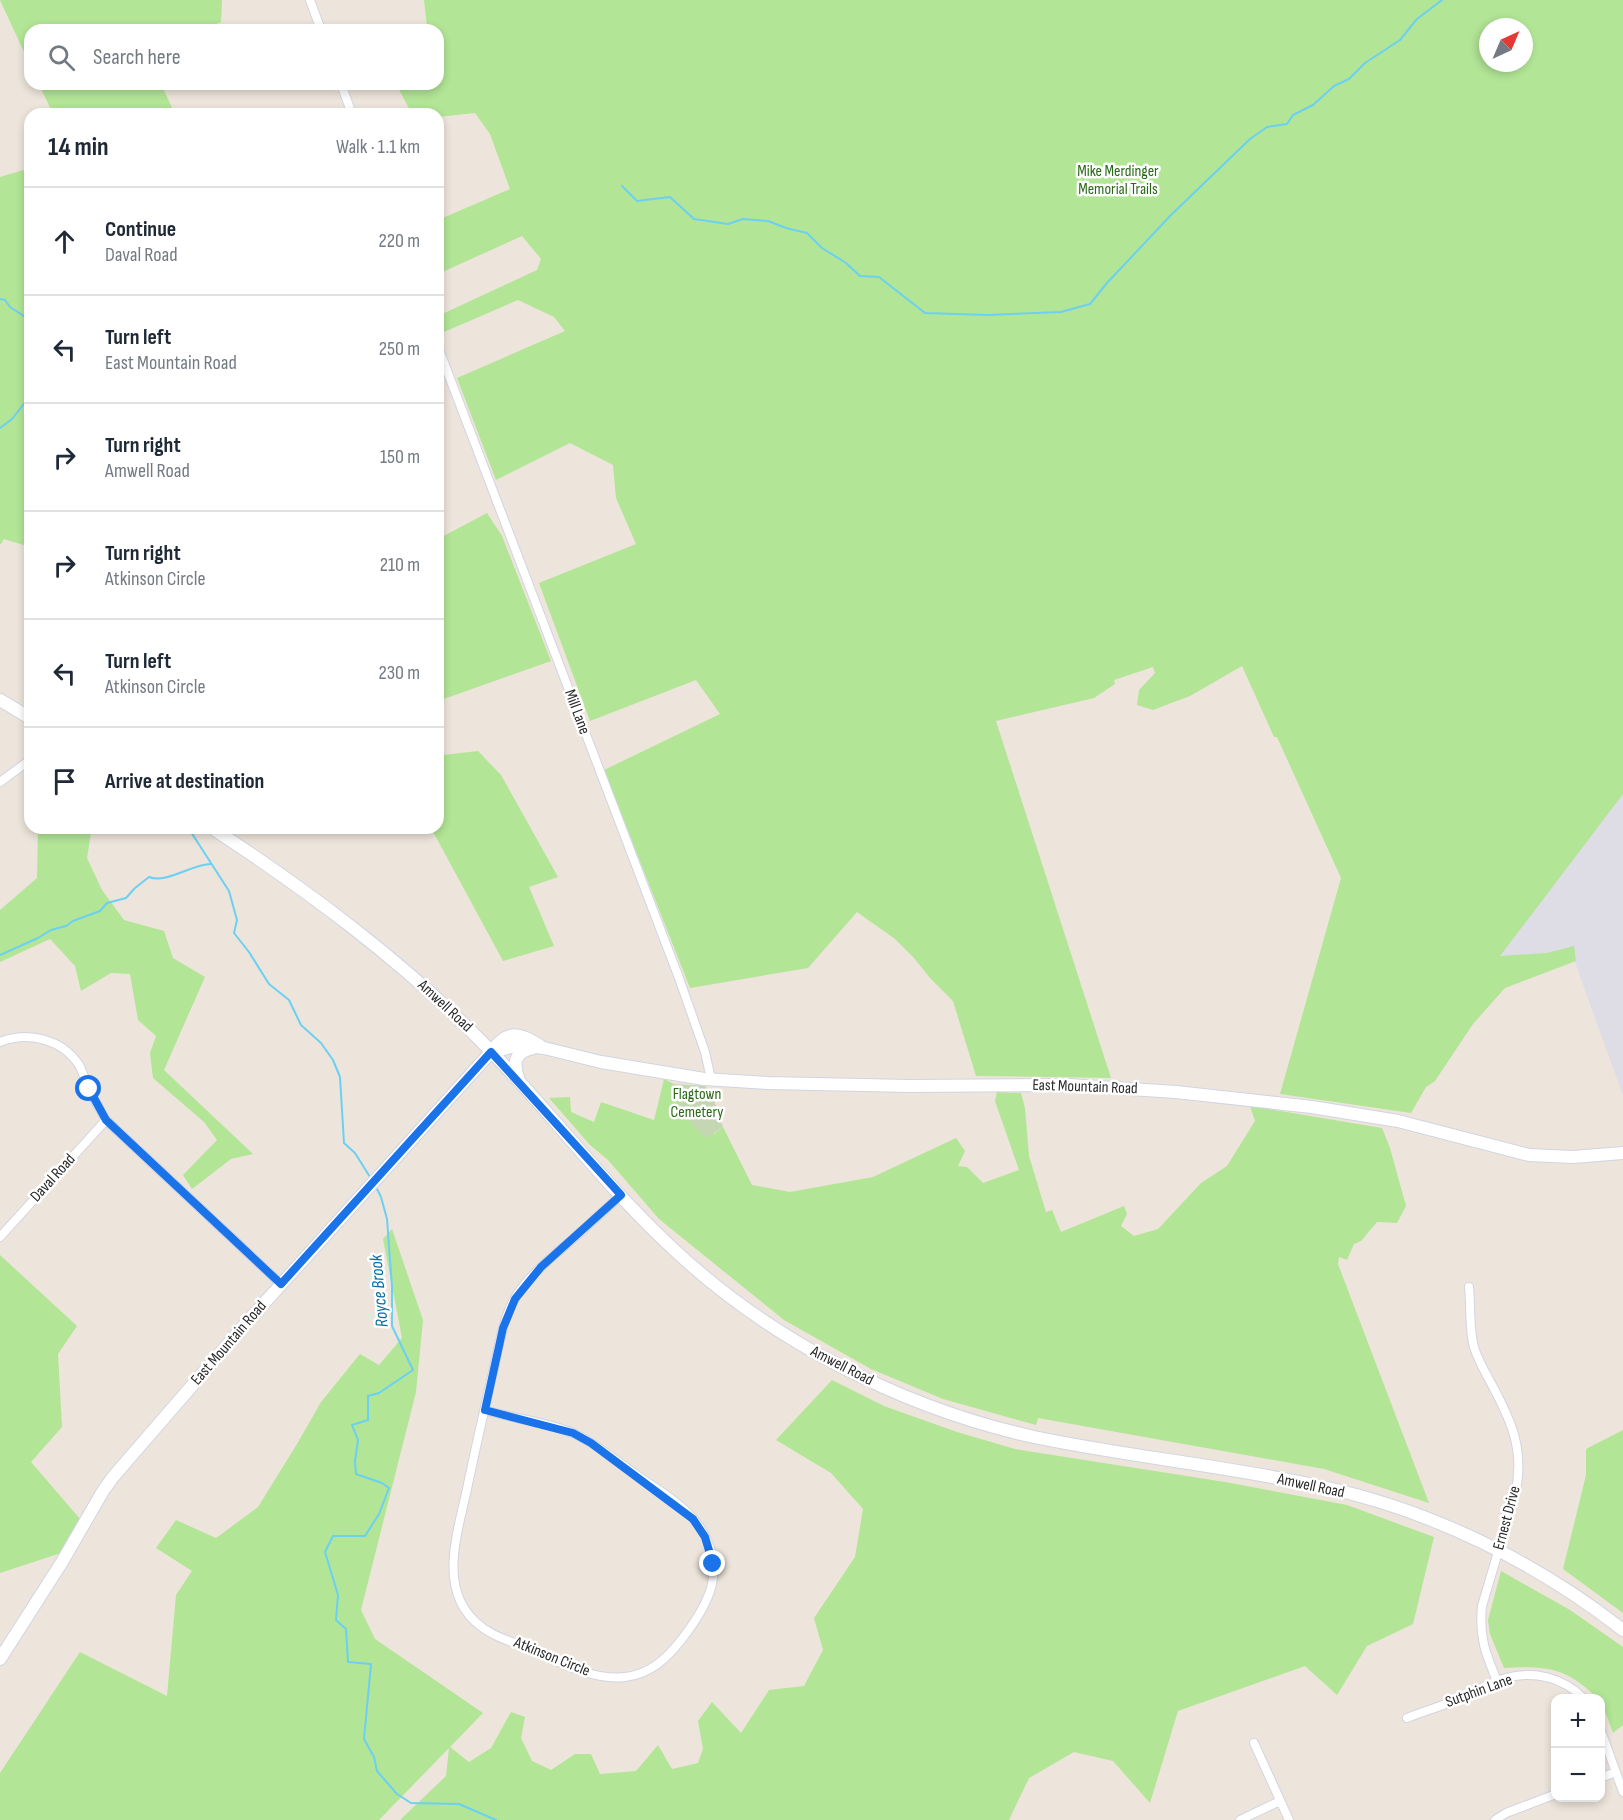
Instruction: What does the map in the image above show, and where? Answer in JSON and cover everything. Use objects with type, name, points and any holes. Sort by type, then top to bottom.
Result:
[{"type":"street","points":[[310,0],[319,24]]},
{"type":"street","points":[[343,90],[350,108]]},
{"type":"street","name":"Mill Lane","points":[[444,363],[679,978],[705,1052],[711,1080]]},
{"type":"street","points":[[0,700],[24,714]]},
{"type":"street","points":[[0,782],[24,764]]},
{"type":"street","name":"Amwell Road","points":[[221,834],[321,903],[383,950],[445,1005],[491,1052],[670,1246],[735,1300],[807,1348],[890,1390],[966,1419],[1030,1436],[1094,1449],[1302,1483],[1364,1497],[1441,1524],[1498,1552],[1563,1587],[1623,1630]]},
{"type":"street","name":"East Mountain Road","points":[[0,1659],[113,1477],[281,1284],[499,1041],[512,1034],[525,1036],[539,1048],[601,1062],[711,1080],[842,1086],[1069,1085],[1176,1092],[1265,1101],[1398,1121],[1529,1155],[1573,1157],[1623,1153]]},
{"type":"street","points":[[0,1042],[10,1038],[30,1037],[49,1041],[63,1048],[81,1067],[89,1089],[106,1120],[281,1284]]},
{"type":"street","points":[[521,1085],[515,1069],[517,1057],[524,1050],[539,1048]]},
{"type":"street","name":"Daval Road","points":[[0,1237],[106,1120]]},
{"type":"street","name":"Atkinson Circle","points":[[485,1410],[573,1433],[591,1443],[684,1510],[699,1527],[711,1551],[713,1578],[710,1593],[700,1616],[669,1656],[654,1667],[643,1673],[625,1677],[595,1675],[490,1632],[463,1605],[456,1590],[453,1575],[453,1555],[503,1328],[515,1299],[541,1267],[621,1195]]},
{"type":"street","name":"Ernest Drive","points":[[1469,1287],[1474,1346],[1508,1415],[1518,1448],[1518,1482],[1482,1606],[1480,1632],[1497,1681]]},
{"type":"street","name":"Sutphin Lane","points":[[1407,1718],[1497,1681],[1521,1675],[1547,1677],[1572,1688],[1579,1694]]},
{"type":"street","points":[[1605,1742],[1623,1792]]},
{"type":"street","points":[[1254,1743],[1289,1820]]},
{"type":"street","points":[[1605,1776],[1616,1772]]},
{"type":"street","points":[[1495,1820],[1506,1813],[1551,1796]]},
{"type":"street","points":[[1240,1820],[1280,1801]]},
{"type":"shaded area","points":[[1623,793],[1623,1096],[1571,951],[1495,959]]},
{"type":"green space","points":[[0,0],[222,0],[221,22],[216,24],[24,24],[24,52]]},
{"type":"green space","name":"Mike Merdinger Memorial Trails","points":[[424,0],[1623,0],[1623,794],[1500,956],[1547,953],[1574,946],[1576,961],[1505,988],[1473,1024],[1435,1081],[1426,1087],[1411,1113],[1280,1094],[1341,878],[1242,666],[1190,696],[1153,710],[1137,705],[1139,690],[1155,673],[1153,667],[1114,680],[1115,684],[1094,698],[996,721],[1111,1078],[976,1076],[953,1001],[895,939],[857,912],[808,968],[690,988],[604,770],[720,714],[696,680],[590,721],[539,583],[636,544],[616,498],[613,465],[570,443],[496,480],[457,378],[565,331],[554,317],[518,300],[444,332],[444,313],[537,270],[541,259],[522,236],[444,271],[444,217],[510,189],[490,134],[475,113],[444,116],[444,108],[409,108],[399,90],[444,90],[444,24],[427,24]]},
{"type":"green space","points":[[42,90],[164,90],[172,108],[50,108]]},
{"type":"green space","points":[[24,170],[24,545],[4,539],[0,545],[0,177]]},
{"type":"green space","points":[[487,513],[502,536],[551,661],[444,699],[444,536]]},
{"type":"green space","points":[[478,751],[501,775],[558,877],[529,887],[554,946],[503,961],[434,834],[444,834],[444,755]]},
{"type":"green space","points":[[38,834],[91,834],[87,858],[102,890],[124,920],[164,931],[173,958],[205,977],[164,1070],[253,1154],[231,1159],[192,1189],[183,1175],[217,1140],[204,1122],[153,1078],[150,1053],[156,1036],[138,1020],[130,974],[111,973],[81,991],[75,966],[50,939],[0,962],[0,910],[37,878]]},
{"type":"green space","points":[[664,1079],[674,1084],[674,1092],[714,1134],[723,1127],[752,1185],[790,1192],[873,1177],[956,1138],[965,1151],[958,1166],[967,1167],[983,1183],[1019,1170],[995,1101],[997,1092],[1021,1093],[1025,1108],[1029,1156],[1046,1212],[1052,1210],[1061,1232],[1124,1206],[1127,1214],[1121,1226],[1134,1236],[1158,1229],[1201,1183],[1227,1166],[1255,1121],[1250,1106],[1382,1128],[1406,1206],[1397,1223],[1377,1222],[1361,1241],[1354,1244],[1347,1260],[1339,1257],[1338,1264],[1429,1503],[1324,1469],[1038,1418],[1036,1425],[943,1399],[871,1369],[784,1320],[659,1219],[608,1160],[590,1145],[549,1098],[570,1097],[571,1112],[594,1122],[601,1102],[654,1120]]},
{"type":"green space","name":"Flagtown Cemetery","points":[[674,1084],[705,1086],[712,1094],[723,1127],[707,1138],[700,1133],[689,1121],[677,1100]]},
{"type":"green space","points":[[392,1229],[423,1320],[416,1392],[361,1610],[375,1639],[483,1713],[450,1747],[469,1762],[491,1748],[511,1712],[525,1717],[521,1738],[532,1761],[551,1770],[575,1754],[591,1754],[600,1774],[636,1771],[658,1745],[672,1769],[698,1763],[703,1749],[698,1721],[712,1702],[741,1733],[769,1690],[804,1686],[823,1650],[814,1618],[855,1557],[863,1509],[831,1473],[776,1440],[832,1380],[884,1406],[957,1432],[1015,1449],[1225,1482],[1347,1505],[1434,1537],[1413,1624],[1367,1646],[1337,1695],[1305,1666],[1178,1711],[1150,1803],[1113,1761],[1074,1752],[1029,1778],[1009,1820],[400,1820],[446,1776],[449,1748],[379,1820],[0,1820],[0,1773],[80,1652],[167,1696],[176,1595],[192,1571],[156,1548],[176,1520],[216,1538],[258,1507],[321,1402],[360,1354],[379,1365],[402,1338],[383,1239]]},
{"type":"green space","points":[[0,1255],[77,1326],[58,1354],[62,1427],[31,1462],[81,1520],[64,1552],[0,1573]]},
{"type":"green space","points":[[1623,1430],[1623,1613],[1563,1569],[1586,1475],[1586,1449]]},
{"type":"green space","points":[[1501,1571],[1570,1610],[1623,1647],[1623,1725],[1613,1733],[1605,1711],[1605,1694],[1593,1694],[1565,1674],[1544,1668],[1504,1668],[1490,1634],[1488,1620]]},
{"type":"waterway","points":[[622,186],[637,201],[670,197],[694,219],[728,224],[743,219],[768,221],[807,233],[822,248],[846,263],[860,276],[879,277],[925,313],[988,315],[1061,312],[1090,304],[1171,215],[1250,139],[1267,127],[1287,124],[1293,115],[1313,105],[1334,86],[1349,79],[1365,63],[1400,40],[1417,19],[1442,0]]},
{"type":"waterway","points":[[0,299],[5,300],[10,307],[24,316]]},
{"type":"waterway","points":[[0,428],[12,419],[24,404]]},
{"type":"waterway","name":"Royce Brook","points":[[192,834],[229,891],[237,920],[234,933],[269,984],[289,1000],[301,1025],[321,1043],[333,1060],[340,1077],[344,1143],[355,1153],[370,1177]]},
{"type":"waterway","points":[[0,955],[51,930],[100,911],[107,903],[126,898],[149,877],[163,878],[211,864]]},
{"type":"waterway","name":"Royce Brook","points":[[377,1189],[387,1219],[392,1287],[392,1326],[413,1370],[379,1393],[368,1396],[368,1420],[352,1425],[358,1440],[356,1474],[382,1483],[389,1488],[379,1514],[365,1536],[333,1536],[325,1552],[338,1595],[336,1620],[346,1629],[348,1662],[371,1664],[364,1739],[374,1757],[377,1771],[397,1794],[411,1803],[459,1804],[496,1820]]},
{"type":"route","points":[[89,1089],[106,1120],[281,1284],[491,1052],[621,1195],[541,1267],[515,1299],[503,1328],[485,1410],[573,1433],[591,1443],[684,1510],[705,1537],[713,1564]]}]
